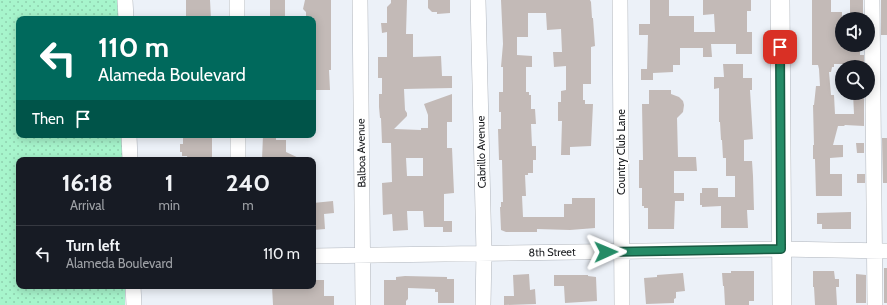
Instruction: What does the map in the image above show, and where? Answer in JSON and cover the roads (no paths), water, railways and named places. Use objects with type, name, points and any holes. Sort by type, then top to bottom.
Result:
[{"type":"main road","points":[[780,0],[782,305]]},
{"type":"street","points":[[125,0],[126,16]]},
{"type":"street","points":[[237,0],[237,16]]},
{"type":"street","name":"Balboa Avenue","points":[[360,0],[363,305]]},
{"type":"street","name":"Cabrillo Avenue","points":[[478,0],[484,253],[483,305]]},
{"type":"street","name":"Country Club Lane","points":[[620,0],[622,305]]},
{"type":"street","points":[[872,0],[881,251],[875,305]]},
{"type":"street","points":[[129,138],[130,157]]},
{"type":"street","points":[[238,138],[238,157]]},
{"type":"street","name":"8th Street","points":[[316,256],[781,249],[881,251]]},
{"type":"street","points":[[133,289],[134,305]]}]
